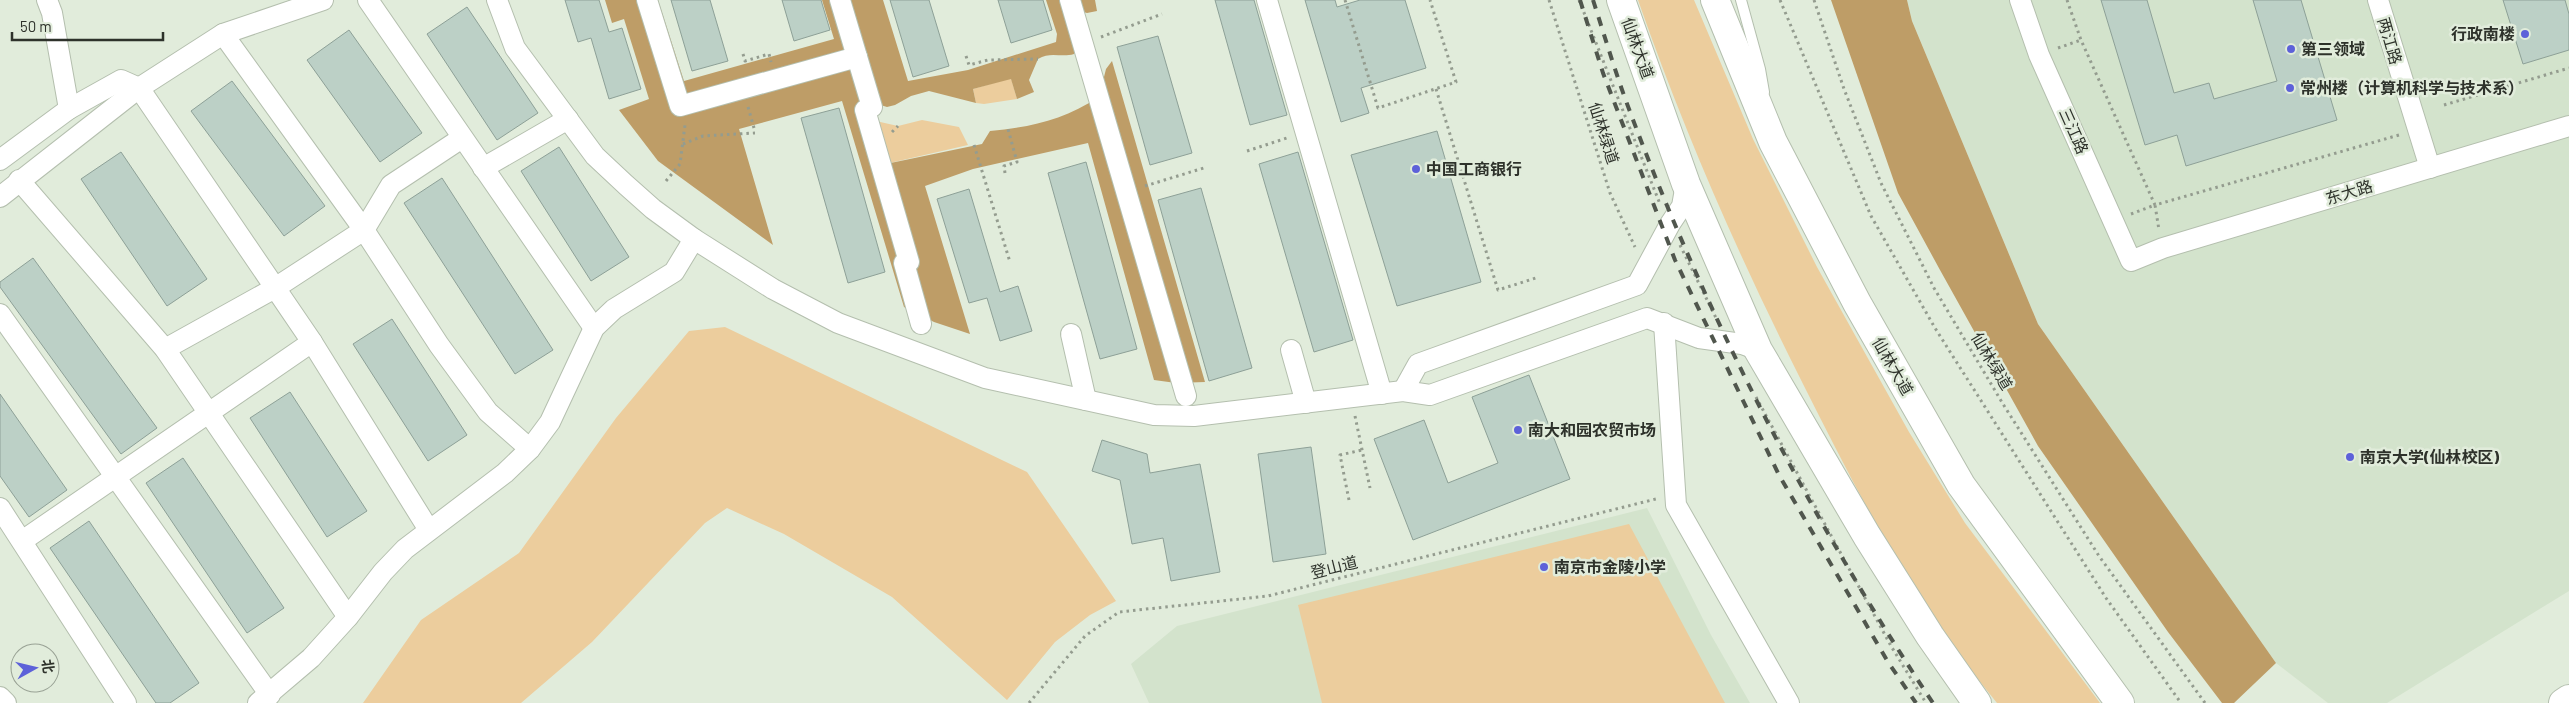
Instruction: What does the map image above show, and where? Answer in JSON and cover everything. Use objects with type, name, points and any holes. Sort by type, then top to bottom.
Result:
[{"type":"main road","name":"仙林大道","points":[[1621,0],[1686,184],[1758,350],[1867,536],[1930,636],[1977,703]]},
{"type":"main road","name":"仙林大道","points":[[1715,0],[1771,137],[1857,303],[1961,485],[2120,703]]},
{"type":"main road","points":[[2563,703],[2569,699]]},
{"type":"street","points":[[47,0],[52,13],[69,109]]},
{"type":"street","points":[[0,197],[139,88],[223,34],[323,0]]},
{"type":"street","points":[[368,0],[594,328]]},
{"type":"street","points":[[497,0],[515,48],[595,156],[653,209],[694,239],[773,289],[838,323],[985,378],[1154,415],[1194,416],[1402,391],[1430,395],[1647,318],[1699,338],[1742,344],[1758,350]]},
{"type":"street","points":[[647,0],[680,106],[857,57]]},
{"type":"street","points":[[840,0],[872,107],[865,110],[910,262],[904,263],[921,324]]},
{"type":"street","points":[[1070,0],[1186,396]]},
{"type":"street","points":[[1266,0],[1382,394]]},
{"type":"street","name":"三江路","points":[[2020,0],[2040,55],[2130,261]]},
{"type":"street","name":"两江路","points":[[2378,0],[2430,168]]},
{"type":"street","points":[[223,34],[364,230],[439,345],[488,412],[530,449]]},
{"type":"street","points":[[0,160],[69,109],[122,80],[139,88],[312,342],[429,530]]},
{"type":"street","points":[[483,168],[568,119]]},
{"type":"street","name":"东大路","points":[[2130,261],[2163,248],[2569,126]]},
{"type":"street","points":[[165,349],[275,288],[364,230],[391,185],[462,138]]},
{"type":"street","points":[[20,180],[165,349],[348,618]]},
{"type":"street","points":[[1402,391],[1418,364],[1637,284],[1646,270],[1654,251],[1682,206],[1686,184]]},
{"type":"street","points":[[0,314],[116,477],[264,699],[311,658],[348,618],[383,572],[429,530],[498,478],[530,449],[550,422],[594,328],[614,309],[674,272],[694,239]]},
{"type":"street","points":[[1664,323],[1676,505],[1789,703]]},
{"type":"street","points":[[1071,334],[1086,400]]},
{"type":"street","points":[[22,541],[312,342]]},
{"type":"street","points":[[1291,350],[1306,403]]},
{"type":"street","points":[[0,508],[126,703]]},
{"type":"street","points":[[0,697],[6,703]]},
{"type":"lane","points":[[1741,0],[1760,69],[1771,137]]},
{"type":"path","points":[[1344,0],[1378,108],[1456,82],[1430,0]]},
{"type":"path","name":"仙林绿道","points":[[1549,0],[1610,194],[1646,270]]},
{"type":"path","points":[[1780,0],[1871,216],[1895,259],[1940,337],[2106,598],[2180,703]]},
{"type":"path","name":"仙林绿道","points":[[1814,0],[1844,89],[1881,183],[1934,288],[2003,404],[2099,556],[2205,703]]},
{"type":"path","points":[[2067,0],[2080,40],[2155,204],[2163,248]]},
{"type":"path","points":[[1095,39],[1162,14]]},
{"type":"path","points":[[2040,55],[2080,40]]},
{"type":"path","points":[[966,56],[969,65],[988,60],[1038,58]]},
{"type":"path","points":[[2444,105],[2569,68]]},
{"type":"path","points":[[1436,89],[1498,290],[1539,277]]},
{"type":"path","points":[[666,182],[680,164],[684,144],[686,128],[679,111],[680,106]]},
{"type":"path","points":[[1005,173],[1004,166],[1017,162],[1008,129]]},
{"type":"path","points":[[2114,221],[2155,204],[2417,130]]},
{"type":"path","points":[[684,144],[703,136],[755,133]]},
{"type":"path","points":[[1247,151],[1306,133]]},
{"type":"path","points":[[974,145],[1010,262]]},
{"type":"path","points":[[1139,188],[1207,167]]},
{"type":"path","points":[[1351,398],[1370,488]]},
{"type":"path","points":[[1349,500],[1340,455],[1362,450]]},
{"type":"path","name":"登山道","points":[[1028,703],[1085,636],[1119,612],[1268,596],[1654,498],[1676,505]]},
{"type":"shaded area","points":[[605,0],[658,0],[684,81],[834,39],[822,0],[883,0],[908,81],[968,70],[1056,42],[1057,34],[1046,0],[1095,0],[1097,11],[1087,13],[1073,9],[1082,40],[1074,54],[1047,55],[1038,59],[1029,80],[1034,92],[1017,99],[1011,79],[973,89],[976,103],[929,91],[911,96],[895,105],[887,107],[871,102],[881,165],[982,144],[990,131],[1033,125],[1060,117],[1099,97],[1106,69],[1112,61],[1205,382],[1176,383],[1154,380],[1088,143],[973,169],[925,186],[970,334],[934,322],[904,307],[842,101],[739,129],[773,245],[658,161],[619,110],[649,99],[624,19],[612,23]],"holes":[[[685,88],[688,96],[730,99],[674,114],[666,94]]]},
{"type":"shaded area","points":[[1638,0],[1694,0],[1753,139],[1817,267],[1909,432],[1965,523],[2100,703],[1997,703],[1931,616],[1891,551],[1855,485],[1757,290],[1694,147]]},
{"type":"shaded area","points":[[1831,0],[1907,0],[1912,21],[2038,324],[2276,663],[2234,703],[2222,703],[2168,632],[2038,446],[1898,193]]},
{"type":"shaded area","name":"南京大学(仙林校区)","points":[[1907,0],[2569,0],[2569,591],[2387,703],[2328,703],[2276,663],[2038,324],[1912,21]]},
{"type":"shaded area","points":[[1011,78],[1017,99],[984,104],[976,103],[973,89]]},
{"type":"shaded area","points":[[867,119],[898,126],[922,120],[959,127],[968,145],[881,165]]},
{"type":"shaded area","points":[[725,327],[1027,472],[1116,601],[1090,615],[1055,642],[1007,700],[892,597],[784,534],[727,508],[705,523],[592,642],[521,703],[363,703],[421,620],[519,553],[616,418],[689,331]]},
{"type":"shaded area","name":"南京市金陵小学","points":[[1647,508],[1711,635],[1750,703],[1149,703],[1131,664],[1177,626]]},
{"type":"shaded area","name":"南京市金陵小学","points":[[1629,524],[1725,703],[1322,703],[1298,605]]},
{"type":"building","points":[[565,0],[599,0],[609,32],[622,28],[641,89],[609,99],[591,38],[578,42]]},
{"type":"building","points":[[671,0],[710,0],[728,61],[692,71]]},
{"type":"building","points":[[782,0],[821,0],[830,30],[794,41]]},
{"type":"building","points":[[890,0],[929,0],[949,66],[913,77]]},
{"type":"building","points":[[998,0],[1043,0],[1052,30],[1011,43]]},
{"type":"building","points":[[1215,0],[1254,0],[1287,115],[1250,125]]},
{"type":"building","points":[[1305,0],[1335,0],[1337,7],[1360,0],[1405,0],[1426,68],[1361,88],[1369,113],[1341,122]]},
{"type":"building","name":"常州楼（计算机科学与技术系）","points":[[2101,0],[2147,0],[2174,93],[2209,83],[2214,99],[2277,81],[2253,0],[2301,0],[2337,120],[2186,166],[2177,135],[2145,145]]},
{"type":"building","name":"行政南楼","points":[[2503,0],[2565,0],[2569,14],[2569,50],[2523,64]]},
{"type":"building","points":[[467,7],[538,113],[497,140],[427,34]]},
{"type":"building","points":[[349,30],[422,133],[380,162],[307,60]]},
{"type":"building","points":[[1158,36],[1192,153],[1150,165],[1117,47]]},
{"type":"building","points":[[232,81],[325,206],[284,236],[191,111]]},
{"type":"building","points":[[839,108],[885,272],[848,283],[801,118]]},
{"type":"building","points":[[1437,131],[1481,282],[1397,306],[1351,155]]},
{"type":"building","points":[[559,147],[629,257],[591,281],[521,171]]},
{"type":"building","points":[[121,152],[207,279],[167,306],[81,179]]},
{"type":"building","points":[[1298,152],[1353,340],[1314,352],[1259,164]]},
{"type":"building","points":[[1086,162],[1137,349],[1100,359],[1048,173]]},
{"type":"building","points":[[442,178],[553,350],[515,374],[404,203]]},
{"type":"building","points":[[1201,188],[1252,368],[1209,381],[1158,200]]},
{"type":"building","points":[[969,189],[1000,292],[1018,286],[1032,331],[1000,341],[987,298],[969,303],[937,199]]},
{"type":"building","points":[[33,258],[157,428],[121,454],[0,287],[0,282]]},
{"type":"building","points":[[392,319],[467,435],[428,461],[353,344]]},
{"type":"building","points":[[1529,375],[1570,479],[1413,540],[1374,439],[1424,420],[1448,483],[1498,463],[1472,397]]},
{"type":"building","points":[[290,392],[367,511],[327,537],[250,418]]},
{"type":"building","points":[[0,394],[67,490],[29,517],[0,476]]},
{"type":"building","points":[[1102,440],[1147,454],[1150,473],[1200,464],[1220,572],[1171,581],[1163,538],[1132,544],[1120,480],[1092,471]]},
{"type":"building","points":[[1311,447],[1326,554],[1273,562],[1258,454]]},
{"type":"building","points":[[183,458],[284,608],[247,633],[146,483]]},
{"type":"building","points":[[89,521],[199,683],[170,703],[156,703],[50,548]]},
{"type":"railway","points":[[1580,0],[1603,73],[1675,260],[1779,475],[1888,662],[1916,703]]},
{"type":"railway","points":[[1593,0],[1622,89],[1656,180],[1724,335],[1801,486],[1843,560],[1933,703]]},
{"type":"place","name":"行政南楼","points":[[2525,34]]},
{"type":"place","name":"第三领域","points":[[2291,49]]},
{"type":"place","name":"常州楼（计算机科学与技术系）","points":[[2290,88]]},
{"type":"place","name":"中国工商银行","points":[[1416,169]]},
{"type":"place","name":"南大和园农贸市场","points":[[1518,430]]},
{"type":"place","name":"南京大学(仙林校区)","points":[[2350,457]]},
{"type":"place","name":"南京市金陵小学","points":[[1544,567]]}]
